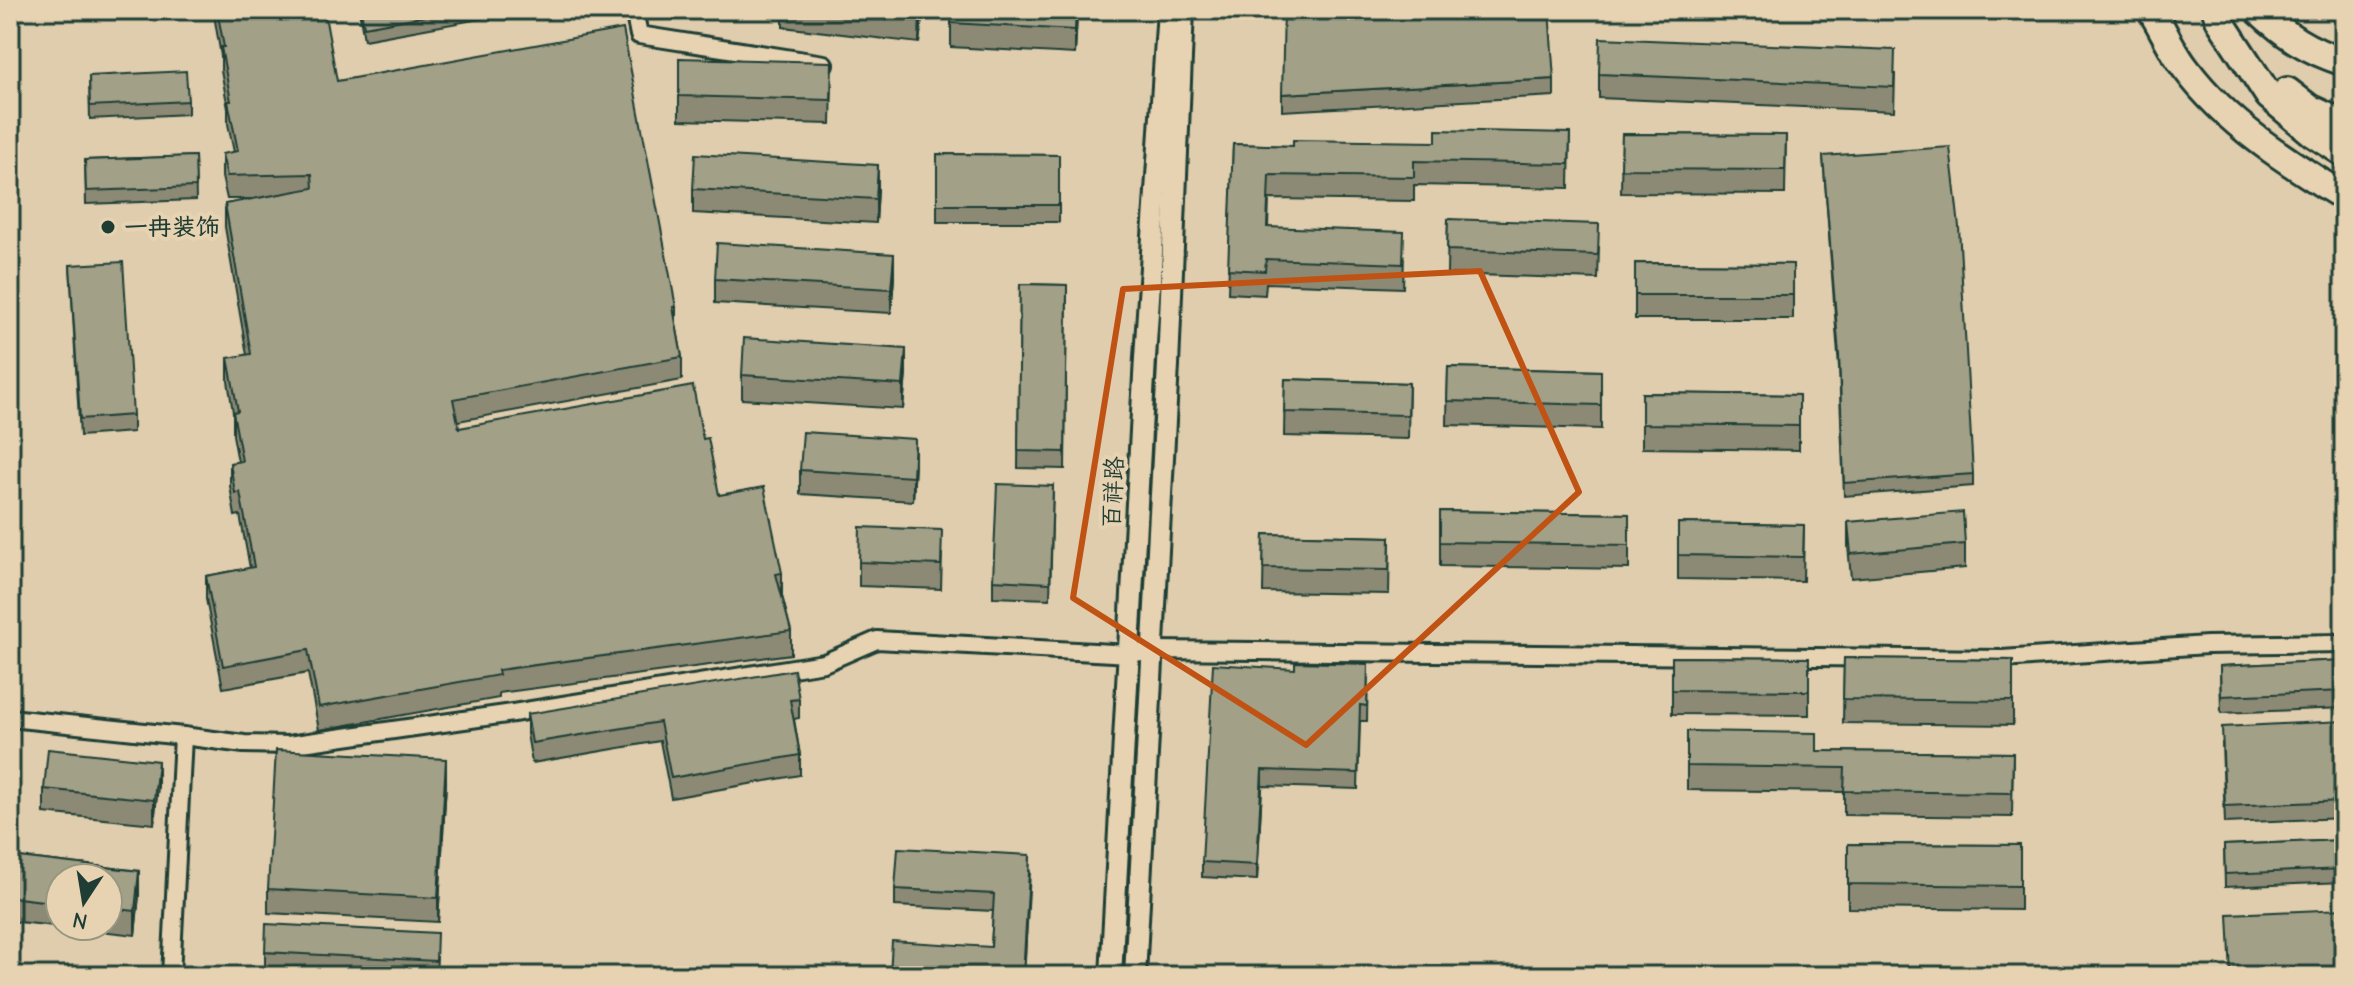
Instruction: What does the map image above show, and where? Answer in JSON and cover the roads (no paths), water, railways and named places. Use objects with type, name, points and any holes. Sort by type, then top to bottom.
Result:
[{"type":"highway","points":[[2151,10],[2185,68],[2231,117],[2287,162],[2344,197]]},
{"type":"highway","points":[[2207,10],[2242,58],[2309,108],[2344,124]]},
{"type":"highway","points":[[2216,10],[2269,96],[2313,133],[2344,153]]},
{"type":"highway","points":[[2258,10],[2288,38],[2317,54],[2344,62]]},
{"type":"street","points":[[634,10],[639,35],[824,64]]},
{"type":"street","name":"百祥路","points":[[1111,976],[1145,358],[1168,10]]},
{"type":"street","name":"百祥路","points":[[1135,976],[1168,365],[1183,10]]},
{"type":"street","points":[[10,718],[244,744],[288,745],[824,663],[877,640],[1131,654],[1152,650],[2002,659],[2207,645],[2344,643]]},
{"type":"street","points":[[171,976],[183,736]]},
{"type":"place","name":"一冉装饰","points":[[108,227]]}]
